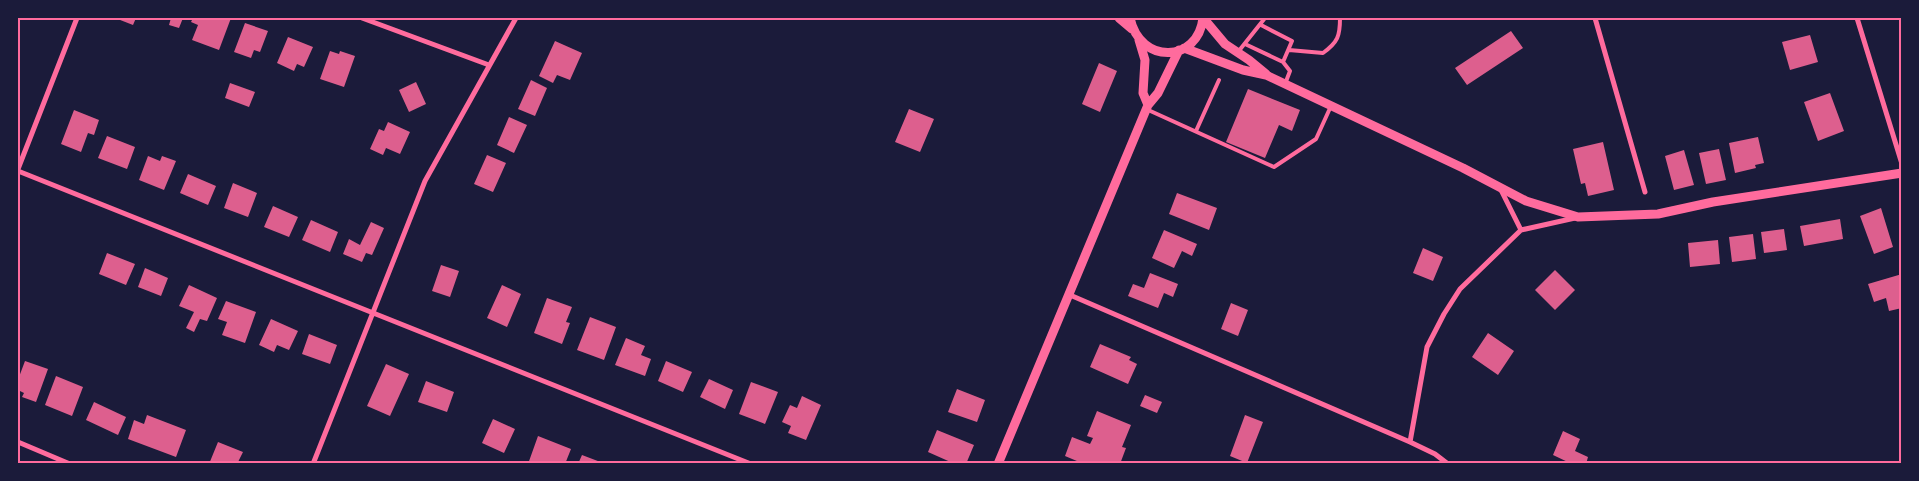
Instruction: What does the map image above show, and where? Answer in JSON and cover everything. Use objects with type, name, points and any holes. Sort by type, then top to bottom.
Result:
[{"type":"street","points":[[77,18],[18,170],[751,464]]},
{"type":"street","points":[[362,18],[489,65]]},
{"type":"street","points":[[313,464],[425,181],[516,18]]},
{"type":"street","points":[[1119,18],[1132,29],[1139,40],[1147,47],[1157,51],[1168,52],[1181,49],[1193,41],[1200,31],[1204,18]]},
{"type":"street","points":[[1130,18],[1132,29]]},
{"type":"street","points":[[1204,18],[1225,44],[1249,60],[1266,75]]},
{"type":"street","points":[[1594,18],[1645,192]]},
{"type":"street","points":[[1857,18],[1902,164]]},
{"type":"street","points":[[1139,40],[1144,60],[1143,93],[1147,107]]},
{"type":"street","points":[[1181,49],[1242,70],[1266,75],[1462,168],[1526,201],[1578,217]]},
{"type":"street","points":[[998,464],[1147,107],[1158,93],[1181,49]]},
{"type":"street","points":[[1410,442],[1426,354],[1444,314],[1460,289],[1521,230],[1578,217],[1658,214],[1713,202],[1902,173]]},
{"type":"street","points":[[1500,188],[1521,230]]},
{"type":"street","points":[[1070,295],[1410,442],[1435,454],[1448,464]]},
{"type":"street","points":[[18,442],[70,464]]},
{"type":"lane","points":[[1238,52],[1265,18]]},
{"type":"lane","points":[[1289,50],[1323,53],[1334,44],[1340,30],[1340,18]]},
{"type":"lane","points":[[1261,25],[1292,41],[1283,62]]},
{"type":"lane","points":[[1245,44],[1283,62],[1290,71],[1285,84]]},
{"type":"lane","points":[[1196,131],[1219,80]]},
{"type":"lane","points":[[1147,107],[1274,167],[1316,139],[1331,106]]},
{"type":"building","points":[[115,18],[136,18],[133,25]]},
{"type":"building","points":[[171,18],[183,18],[179,28],[169,25]]},
{"type":"building","points":[[193,18],[231,18],[219,50],[192,40],[198,25],[191,22]]},
{"type":"building","points":[[245,23],[268,31],[260,52],[254,50],[251,58],[234,52]]},
{"type":"building","points":[[1511,31],[1523,48],[1467,85],[1455,68]]},
{"type":"building","points":[[1810,35],[1818,62],[1790,70],[1782,42]]},
{"type":"building","points":[[288,37],[313,47],[304,67],[297,64],[294,71],[277,63]]},
{"type":"building","points":[[555,41],[582,53],[570,80],[557,75],[553,83],[539,76]]},
{"type":"building","points":[[330,51],[339,54],[340,51],[355,56],[344,87],[320,79]]},
{"type":"building","points":[[1099,63],[1117,71],[1100,112],[1082,104]]},
{"type":"building","points":[[531,80],[547,88],[535,116],[518,109]]},
{"type":"building","points":[[416,82],[426,104],[409,112],[399,90]]},
{"type":"building","points":[[230,83],[255,92],[249,107],[225,98]]},
{"type":"building","points":[[1248,89],[1300,110],[1292,131],[1279,125],[1265,158],[1226,142]]},
{"type":"building","points":[[1830,93],[1844,131],[1818,141],[1804,102]]},
{"type":"building","points":[[909,109],[934,119],[920,152],[895,142]]},
{"type":"building","points":[[74,110],[99,120],[94,135],[88,133],[81,152],[61,144]]},
{"type":"building","points":[[509,117],[527,125],[514,153],[497,145]]},
{"type":"building","points":[[388,122],[410,132],[400,154],[386,148],[383,155],[370,149],[379,129],[384,131]]},
{"type":"building","points":[[107,136],[135,147],[127,169],[98,158]]},
{"type":"building","points":[[1758,137],[1764,163],[1755,165],[1756,168],[1735,173],[1729,143]]},
{"type":"building","points":[[1603,142],[1614,190],[1588,196],[1585,183],[1581,184],[1573,149]]},
{"type":"building","points":[[1719,149],[1726,180],[1706,184],[1699,153]]},
{"type":"building","points":[[1684,150],[1694,185],[1674,190],[1665,156]]},
{"type":"building","points":[[487,155],[506,163],[493,192],[474,184]]},
{"type":"building","points":[[148,156],[160,161],[162,156],[176,161],[164,190],[139,180]]},
{"type":"building","points":[[188,174],[216,186],[208,205],[180,193]]},
{"type":"building","points":[[233,183],[257,193],[248,217],[224,208]]},
{"type":"building","points":[[1177,193],[1217,208],[1209,230],[1169,214]]},
{"type":"building","points":[[273,206],[298,217],[289,237],[264,227]]},
{"type":"building","points":[[1881,208],[1893,247],[1874,254],[1860,216]]},
{"type":"building","points":[[1840,219],[1843,239],[1804,246],[1800,226]]},
{"type":"building","points":[[311,220],[338,232],[330,252],[302,240]]},
{"type":"building","points":[[371,222],[384,228],[372,255],[366,253],[362,262],[343,254],[349,239],[360,245]]},
{"type":"building","points":[[1784,229],[1787,250],[1764,253],[1761,232]]},
{"type":"building","points":[[1164,230],[1197,244],[1192,256],[1182,251],[1174,268],[1152,258]]},
{"type":"building","points":[[1753,234],[1756,259],[1732,262],[1729,237]]},
{"type":"building","points":[[1718,240],[1720,264],[1690,267],[1688,243]]},
{"type":"building","points":[[1423,248],[1443,257],[1433,281],[1413,273]]},
{"type":"building","points":[[107,253],[135,264],[126,285],[99,274]]},
{"type":"building","points":[[441,265],[459,271],[450,297],[432,291]]},
{"type":"building","points":[[145,268],[168,278],[161,296],[138,287]]},
{"type":"building","points":[[1555,270],[1575,290],[1555,310],[1535,290]]},
{"type":"building","points":[[1150,273],[1178,284],[1173,297],[1164,293],[1158,308],[1128,296],[1133,284],[1144,288]]},
{"type":"building","points":[[1902,274],[1902,308],[1889,311],[1886,298],[1874,302],[1868,284]]},
{"type":"building","points":[[189,285],[217,298],[207,321],[200,319],[194,332],[186,328],[194,312],[179,306]]},
{"type":"building","points":[[502,285],[521,294],[507,327],[487,318]]},
{"type":"building","points":[[547,298],[572,307],[566,322],[570,323],[562,344],[534,333]]},
{"type":"building","points":[[226,301],[256,312],[245,343],[222,335],[227,322],[218,319]]},
{"type":"building","points":[[1231,303],[1248,310],[1238,336],[1221,329]]},
{"type":"building","points":[[590,317],[616,327],[604,360],[577,350]]},
{"type":"building","points":[[271,319],[298,331],[289,350],[277,345],[274,352],[259,345]]},
{"type":"building","points":[[1488,333],[1514,351],[1498,375],[1472,357]]},
{"type":"building","points":[[309,334],[337,345],[330,364],[302,354]]},
{"type":"building","points":[[626,338],[645,346],[641,355],[651,359],[645,376],[615,365]]},
{"type":"building","points":[[1100,344],[1131,357],[1129,360],[1137,364],[1128,384],[1090,367]]},
{"type":"building","points":[[25,361],[48,369],[36,402],[22,397],[24,393],[18,390],[18,377]]},
{"type":"building","points":[[666,361],[692,372],[683,392],[658,381]]},
{"type":"building","points":[[386,364],[409,374],[390,416],[367,406]]},
{"type":"building","points":[[56,376],[83,387],[72,416],[45,405]]},
{"type":"building","points":[[709,379],[733,390],[725,409],[700,397]]},
{"type":"building","points":[[426,381],[454,392],[447,412],[418,402]]},
{"type":"building","points":[[751,382],[778,392],[765,424],[739,414]]},
{"type":"building","points":[[957,389],[985,400],[977,422],[948,412]]},
{"type":"building","points":[[1145,395],[1162,402],[1157,413],[1140,406]]},
{"type":"building","points":[[802,396],[821,405],[806,440],[788,433],[791,426],[782,422],[790,405],[797,408]]},
{"type":"building","points":[[94,402],[126,417],[118,435],[86,420]]},
{"type":"building","points":[[1097,411],[1131,425],[1122,447],[1126,448],[1120,464],[1084,464],[1065,456],[1072,437],[1090,444],[1093,438],[1087,436]]},
{"type":"building","points":[[147,415],[186,430],[176,457],[128,439],[134,420],[144,424]]},
{"type":"building","points":[[1245,415],[1263,422],[1247,463],[1230,456]]},
{"type":"building","points":[[493,419],[515,429],[504,453],[482,443]]},
{"type":"building","points":[[937,430],[974,445],[966,464],[955,464],[928,452]]},
{"type":"building","points":[[1563,431],[1580,439],[1575,451],[1588,457],[1586,464],[1572,464],[1553,455]]},
{"type":"building","points":[[538,436],[571,449],[565,464],[528,464]]},
{"type":"building","points":[[218,442],[243,452],[238,462],[242,464],[209,464]]},
{"type":"building","points":[[582,455],[603,463],[603,464],[578,464]]}]
